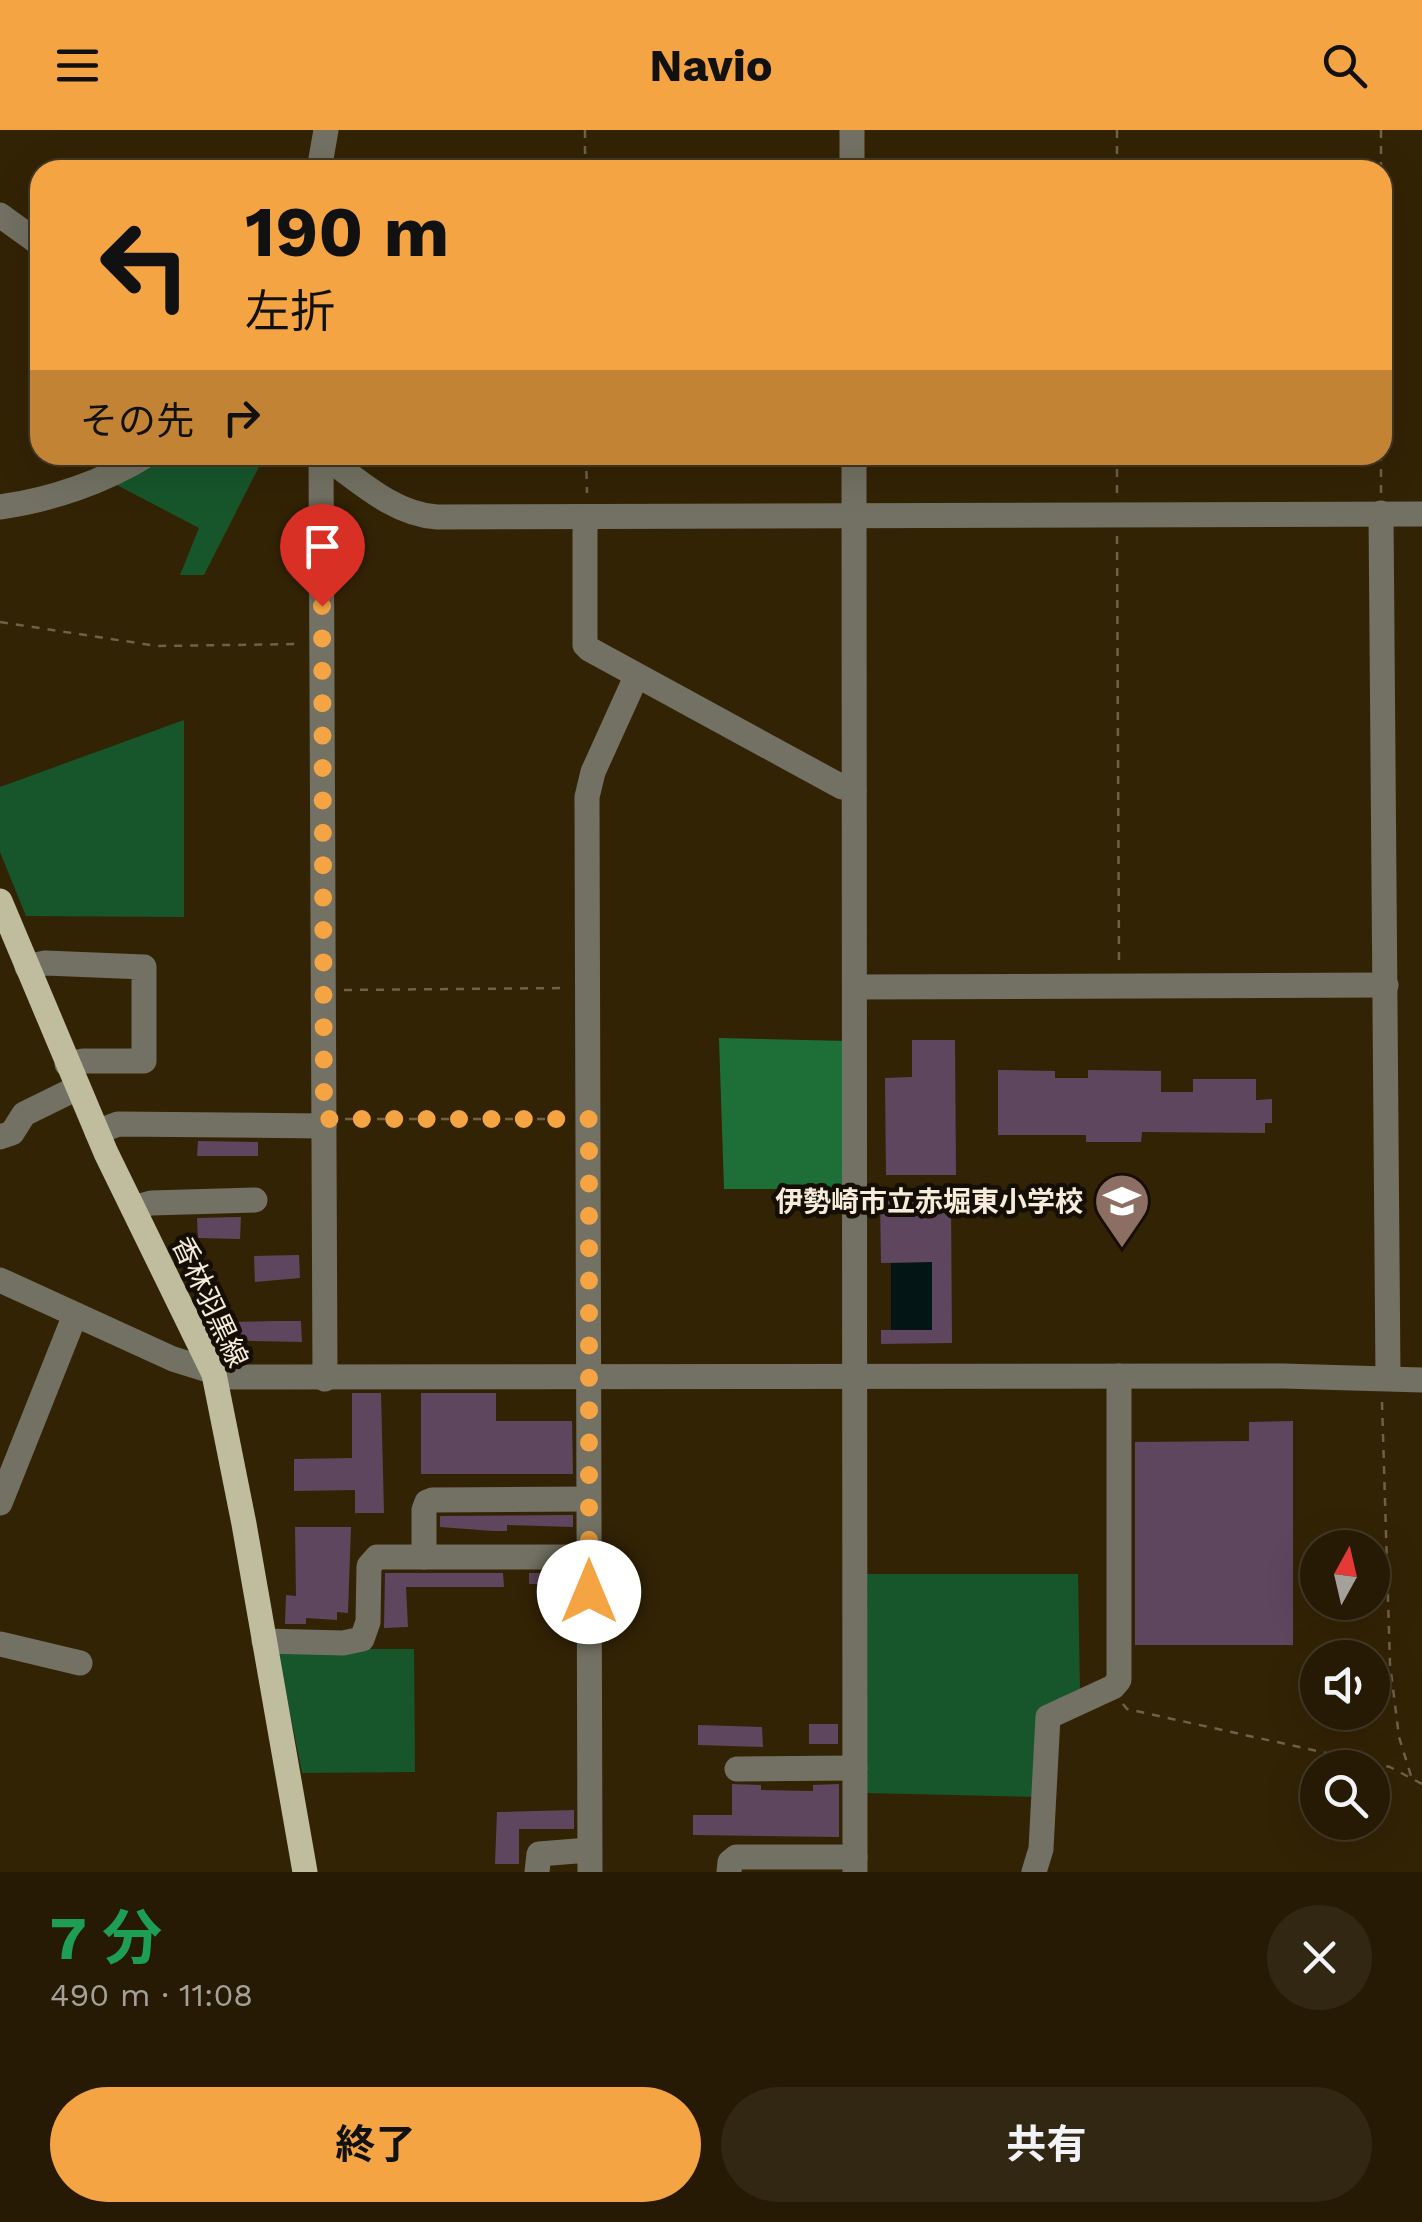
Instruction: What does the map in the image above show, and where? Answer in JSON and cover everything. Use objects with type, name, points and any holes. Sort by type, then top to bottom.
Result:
[{"type":"main road","name":"香林羽黒線","points":[[0,901],[96,1132],[214,1374],[305,1872]]},
{"type":"street","points":[[321,160],[326,130]]},
{"type":"street","points":[[852,130],[852,160]]},
{"type":"street","points":[[0,215],[30,237]]},
{"type":"street","points":[[0,507],[60,493],[131,465]]},
{"type":"street","points":[[322,465],[324,1378]]},
{"type":"street","points":[[336,465],[386,500],[422,516],[1422,514]]},
{"type":"street","points":[[728,1872],[736,1857],[855,1864],[854,465]]},
{"type":"street","points":[[1381,513],[1388,1377]]},
{"type":"street","points":[[586,518],[586,645],[636,677],[842,787],[854,789]]},
{"type":"street","points":[[537,1872],[540,1854],[590,1861],[587,797],[593,772],[636,677]]},
{"type":"street","points":[[28,967],[144,966],[144,1061],[84,1060],[68,1064]]},
{"type":"street","points":[[855,987],[1386,985]]},
{"type":"street","points":[[0,1138],[12,1133],[24,1114],[78,1088]]},
{"type":"street","points":[[96,1132],[118,1124],[324,1123]]},
{"type":"street","points":[[133,1208],[151,1202],[254,1200]]},
{"type":"street","points":[[0,1280],[172,1359],[214,1374],[324,1378],[1119,1376],[1422,1380]]},
{"type":"street","points":[[0,1501],[74,1315]]},
{"type":"street","points":[[1034,1872],[1042,1849],[1048,1717],[1113,1687],[1119,1680],[1119,1376]]},
{"type":"street","points":[[424,1557],[427,1502],[588,1499]]},
{"type":"street","points":[[264,1641],[344,1643],[362,1639],[368,1622],[370,1562],[376,1558],[589,1557]]},
{"type":"street","points":[[0,1644],[80,1663]]},
{"type":"street","points":[[737,1768],[855,1768]]},
{"type":"path","points":[[585,130],[585,160]]},
{"type":"path","points":[[1117,130],[1117,160]]},
{"type":"path","points":[[1382,130],[1382,160]]},
{"type":"path","points":[[586,465],[586,518]]},
{"type":"path","points":[[1117,465],[1120,988]]},
{"type":"path","points":[[1381,465],[1381,513]]},
{"type":"path","points":[[0,622],[157,646],[322,644]]},
{"type":"path","points":[[323,990],[588,987]]},
{"type":"path","points":[[324,1123],[589,1119]]},
{"type":"path","points":[[1388,1377],[1382,1398],[1390,1664],[1399,1737],[1412,1778]]},
{"type":"path","points":[[1113,1687],[1127,1709],[1390,1766],[1422,1784]]},
{"type":"green space","points":[[143,465],[260,465],[204,575],[180,575],[199,528],[113,483]]},
{"type":"green space","points":[[184,720],[184,917],[26,916],[0,852],[0,787]]},
{"type":"green space","points":[[719,1038],[848,1041],[849,1189],[724,1189]]},
{"type":"green space","points":[[863,1574],[1078,1574],[1080,1692],[1039,1711],[1037,1797],[866,1793]]},
{"type":"green space","points":[[414,1649],[415,1772],[302,1773],[278,1652]]},
{"type":"shaded area","points":[[932,1262],[932,1330],[891,1330],[891,1263]]},
{"type":"building","points":[[912,1040],[955,1040],[956,1175],[886,1175],[885,1078],[912,1077]]},
{"type":"building","points":[[998,1070],[1055,1071],[1055,1078],[1088,1078],[1088,1070],[1161,1071],[1161,1092],[1193,1092],[1193,1079],[1256,1079],[1256,1100],[1272,1099],[1272,1123],[1265,1123],[1265,1133],[1142,1132],[1141,1142],[1086,1142],[1086,1135],[998,1135]]},
{"type":"building","points":[[198,1141],[258,1142],[258,1156],[197,1156]]},
{"type":"building","points":[[880,1201],[951,1201],[952,1343],[881,1344],[881,1330],[932,1330],[932,1262],[881,1263]]},
{"type":"building","points":[[241,1217],[240,1239],[198,1238],[197,1218]]},
{"type":"building","points":[[299,1255],[300,1278],[255,1282],[254,1256]]},
{"type":"building","points":[[301,1321],[302,1342],[216,1340],[216,1324],[224,1322]]},
{"type":"building","points":[[352,1393],[381,1393],[384,1513],[355,1513],[355,1490],[294,1491],[294,1459],[352,1458]]},
{"type":"building","points":[[421,1393],[496,1393],[496,1421],[572,1421],[573,1474],[421,1474]]},
{"type":"building","points":[[1293,1421],[1293,1645],[1135,1645],[1135,1442],[1249,1441],[1249,1422]]},
{"type":"building","points":[[573,1515],[573,1527],[507,1525],[507,1531],[493,1531],[440,1527],[440,1516]]},
{"type":"building","points":[[295,1527],[351,1527],[348,1613],[337,1612],[337,1620],[306,1618],[306,1624],[285,1624],[286,1595],[296,1596]]},
{"type":"building","points":[[385,1573],[503,1573],[504,1587],[406,1587],[408,1627],[384,1628]]},
{"type":"building","points":[[529,1573],[572,1573],[572,1584],[529,1584]]},
{"type":"building","points":[[809,1724],[838,1724],[838,1744],[809,1744]]},
{"type":"building","points":[[698,1725],[762,1727],[763,1747],[698,1745]]},
{"type":"building","points":[[732,1784],[761,1785],[761,1790],[813,1791],[813,1785],[839,1784],[839,1837],[693,1835],[693,1815],[732,1815]]},
{"type":"building","points":[[574,1810],[574,1829],[519,1829],[519,1864],[495,1864],[497,1812]]},
{"type":"place","name":"伊勢崎市立赤堀東小学校","points":[[1122,1250]]},
{"type":"route","points":[[322,606],[324,1119],[589,1119],[589,1592]]}]
